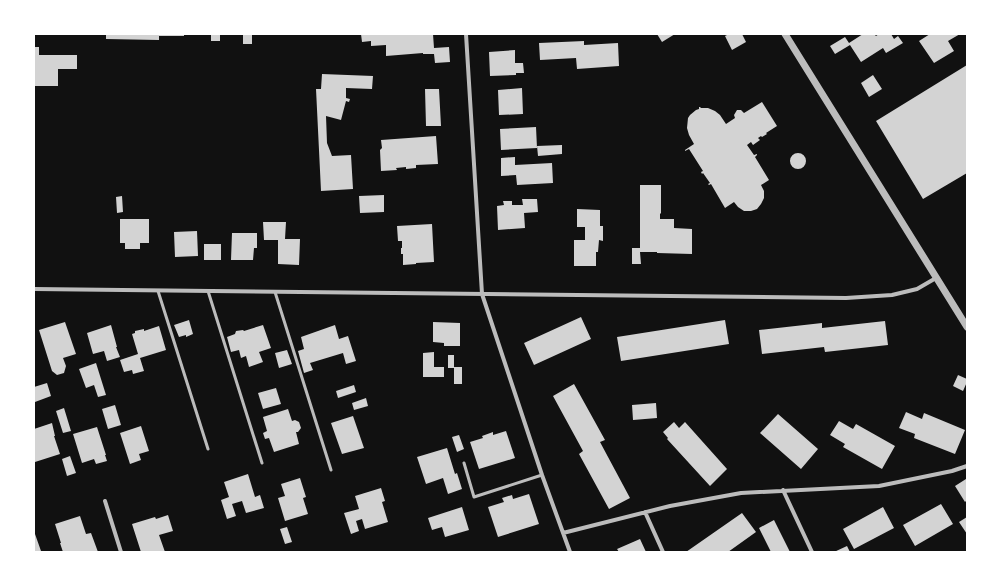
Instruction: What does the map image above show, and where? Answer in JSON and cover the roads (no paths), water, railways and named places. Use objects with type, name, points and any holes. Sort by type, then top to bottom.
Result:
[{"type":"street","points":[[466,34],[482,294],[542,475],[570,552]]},
{"type":"street","points":[[785,34],[967,327]]},
{"type":"street","points":[[34,290],[846,298],[892,295],[917,289],[936,278]]},
{"type":"street","points":[[563,533],[670,506],[741,493],[879,486],[952,472],[967,466]]},
{"type":"street","points":[[783,490],[812,552]]},
{"type":"street","points":[[105,501],[121,552]]},
{"type":"street","points":[[645,512],[663,552]]},
{"type":"lane","points":[[158,291],[208,449]]},
{"type":"lane","points":[[208,291],[262,462]]},
{"type":"lane","points":[[275,292],[331,470]]},
{"type":"lane","points":[[464,463],[474,497],[542,475]]}]
